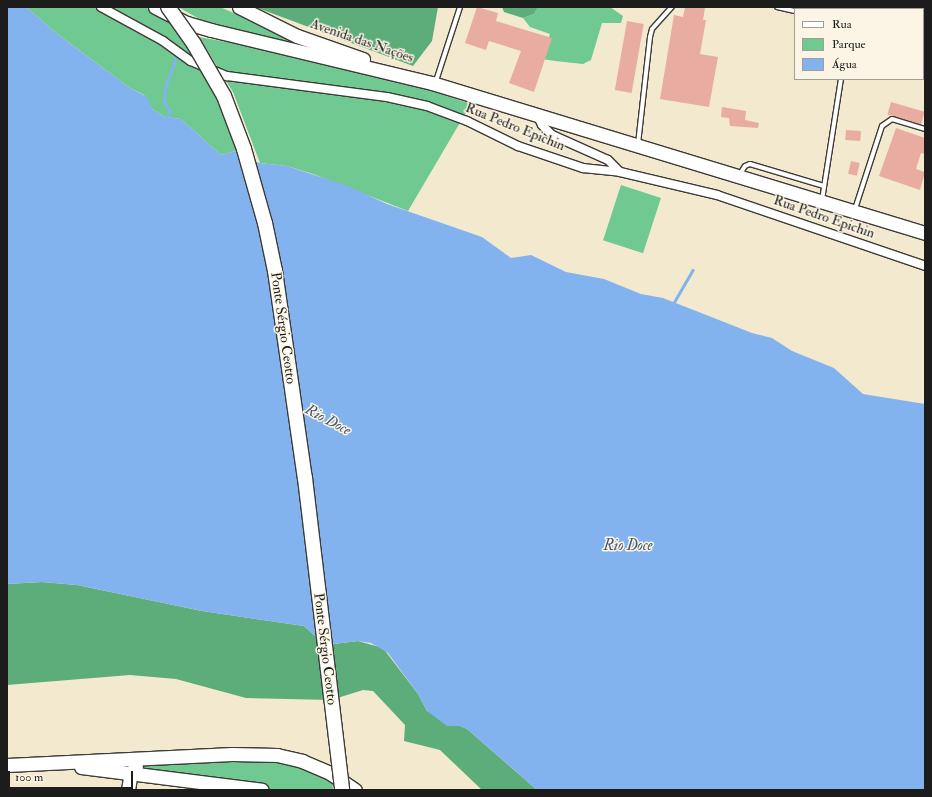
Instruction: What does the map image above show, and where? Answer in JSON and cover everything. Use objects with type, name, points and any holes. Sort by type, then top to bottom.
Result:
[{"type":"highway","name":"Ponte Sérgio Ceotto","points":[[168,7],[194,44],[224,96],[244,149],[265,223],[275,271],[305,478],[342,790]]},
{"type":"main road","points":[[155,7],[187,23],[434,83],[925,233]]},
{"type":"main road","name":"Avenida das Nações","points":[[239,7],[297,36],[434,83]]},
{"type":"main road","points":[[7,765],[232,754],[277,755],[302,761],[330,773],[355,790]]},
{"type":"main road","points":[[128,790],[130,772],[141,763],[156,758]]},
{"type":"main road","points":[[7,765],[130,772],[262,790]]},
{"type":"main road","points":[[193,790],[226,785]]},
{"type":"street","name":"Rua Pedro Epichin","points":[[101,7],[163,41],[191,61],[228,76],[387,97],[427,106],[467,121],[518,146],[583,168],[620,172],[717,195],[924,265]]},
{"type":"street","points":[[537,115],[542,125],[552,135],[608,160],[620,172]]},
{"type":"lane","points":[[434,83],[460,7]]},
{"type":"lane","points":[[638,146],[650,37],[652,29],[672,7]]},
{"type":"lane","points":[[777,7],[794,11]]},
{"type":"lane","points":[[822,201],[841,80]]},
{"type":"lane","points":[[854,211],[882,126],[892,119],[925,129]]},
{"type":"lane","points":[[739,176],[745,166],[750,164],[824,186]]},
{"type":"green space","points":[[26,7],[149,7],[165,15],[196,58],[227,119],[239,150],[221,155],[181,119],[165,117],[152,109],[144,95],[130,88],[60,36]]},
{"type":"green space","points":[[178,7],[220,7],[317,50],[212,26]]},
{"type":"green space","points":[[255,7],[438,7],[432,41],[413,66]]},
{"type":"green space","points":[[502,7],[538,7],[534,14],[523,18],[504,12]]},
{"type":"green space","points":[[538,7],[610,7],[623,16],[621,23],[602,23],[591,60],[583,64],[542,59],[550,34],[530,27],[523,18],[534,14]]},
{"type":"green space","points":[[822,7],[925,7],[925,27],[924,28],[924,8]]},
{"type":"green space","points":[[199,37],[287,53],[405,82],[471,104],[408,211],[313,174],[287,166],[260,163],[233,92]]},
{"type":"green space","points":[[621,185],[661,198],[643,253],[603,240]]},
{"type":"green space","points":[[42,582],[77,585],[202,611],[304,626],[325,645],[358,641],[383,648],[418,694],[427,711],[467,729],[537,790],[482,790],[440,750],[404,741],[405,725],[373,691],[363,690],[331,700],[246,698],[176,679],[130,675],[7,685],[7,584]]},
{"type":"green space","points":[[261,760],[303,765],[332,779],[333,790],[278,790],[139,770],[143,766]]},
{"type":"water","name":"Rio Doce","points":[[7,7],[26,7],[60,36],[130,88],[147,97],[152,109],[165,117],[181,119],[221,155],[239,150],[245,158],[260,163],[287,166],[348,186],[387,204],[482,237],[511,258],[531,255],[566,272],[604,279],[641,294],[663,298],[752,333],[772,338],[792,351],[834,368],[863,394],[925,404],[925,790],[537,790],[467,729],[460,726],[447,726],[427,711],[418,694],[388,653],[371,643],[358,641],[325,645],[304,626],[202,611],[77,585],[42,582],[7,584]]},
{"type":"building","points":[[477,7],[498,13],[496,21],[552,38],[534,92],[509,83],[521,51],[489,41],[486,50],[465,43]]},
{"type":"building","points":[[685,7],[705,8],[703,20],[706,20],[700,54],[718,57],[709,107],[660,99],[674,15],[683,17]]},
{"type":"building","points":[[627,21],[644,24],[632,93],[615,90]]},
{"type":"building","points":[[891,102],[925,112],[921,124],[887,114]]},
{"type":"building","points":[[722,107],[746,111],[745,120],[759,123],[758,128],[730,126],[729,118],[721,117]]},
{"type":"building","points":[[896,128],[925,138],[925,154],[921,153],[916,169],[925,172],[920,190],[879,176]]},
{"type":"building","points":[[846,130],[861,131],[860,141],[845,140]]},
{"type":"building","points":[[851,161],[860,163],[857,176],[848,174]]},
{"type":"waterway","points":[[166,119],[170,111],[164,103],[165,89],[176,57]]},
{"type":"waterway","points":[[673,304],[693,270]]}]
